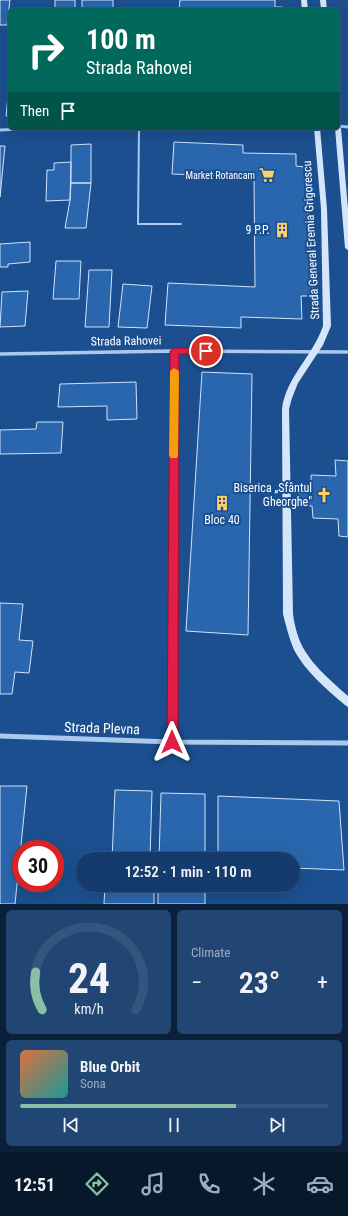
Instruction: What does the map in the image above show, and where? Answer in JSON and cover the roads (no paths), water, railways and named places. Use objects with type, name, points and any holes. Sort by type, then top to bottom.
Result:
[{"type":"street","name":"Strada General Eremia Grigorescu","points":[[317,130],[324,209],[327,326],[325,334],[316,351],[291,389],[286,404],[284,421],[288,614],[294,640],[305,658],[348,702]]},
{"type":"street","points":[[338,130],[348,248]]},
{"type":"street","points":[[172,742],[174,351]]},
{"type":"street","name":"Strada Rahovei","points":[[0,354],[174,351],[348,352]]},
{"type":"street","name":"Strada Plevna","points":[[0,736],[172,742],[348,743]]},
{"type":"lane","points":[[139,130],[138,224],[180,224]]},
{"type":"place","name":"Market Rotancam","points":[[267,175]]},
{"type":"place","name":"9 P.P.","points":[[282,230]]},
{"type":"place","name":"Biserica „Sfântul Gheorghe\"","points":[[324,495]]},
{"type":"place","name":"Bloc 40","points":[[222,503]]}]
